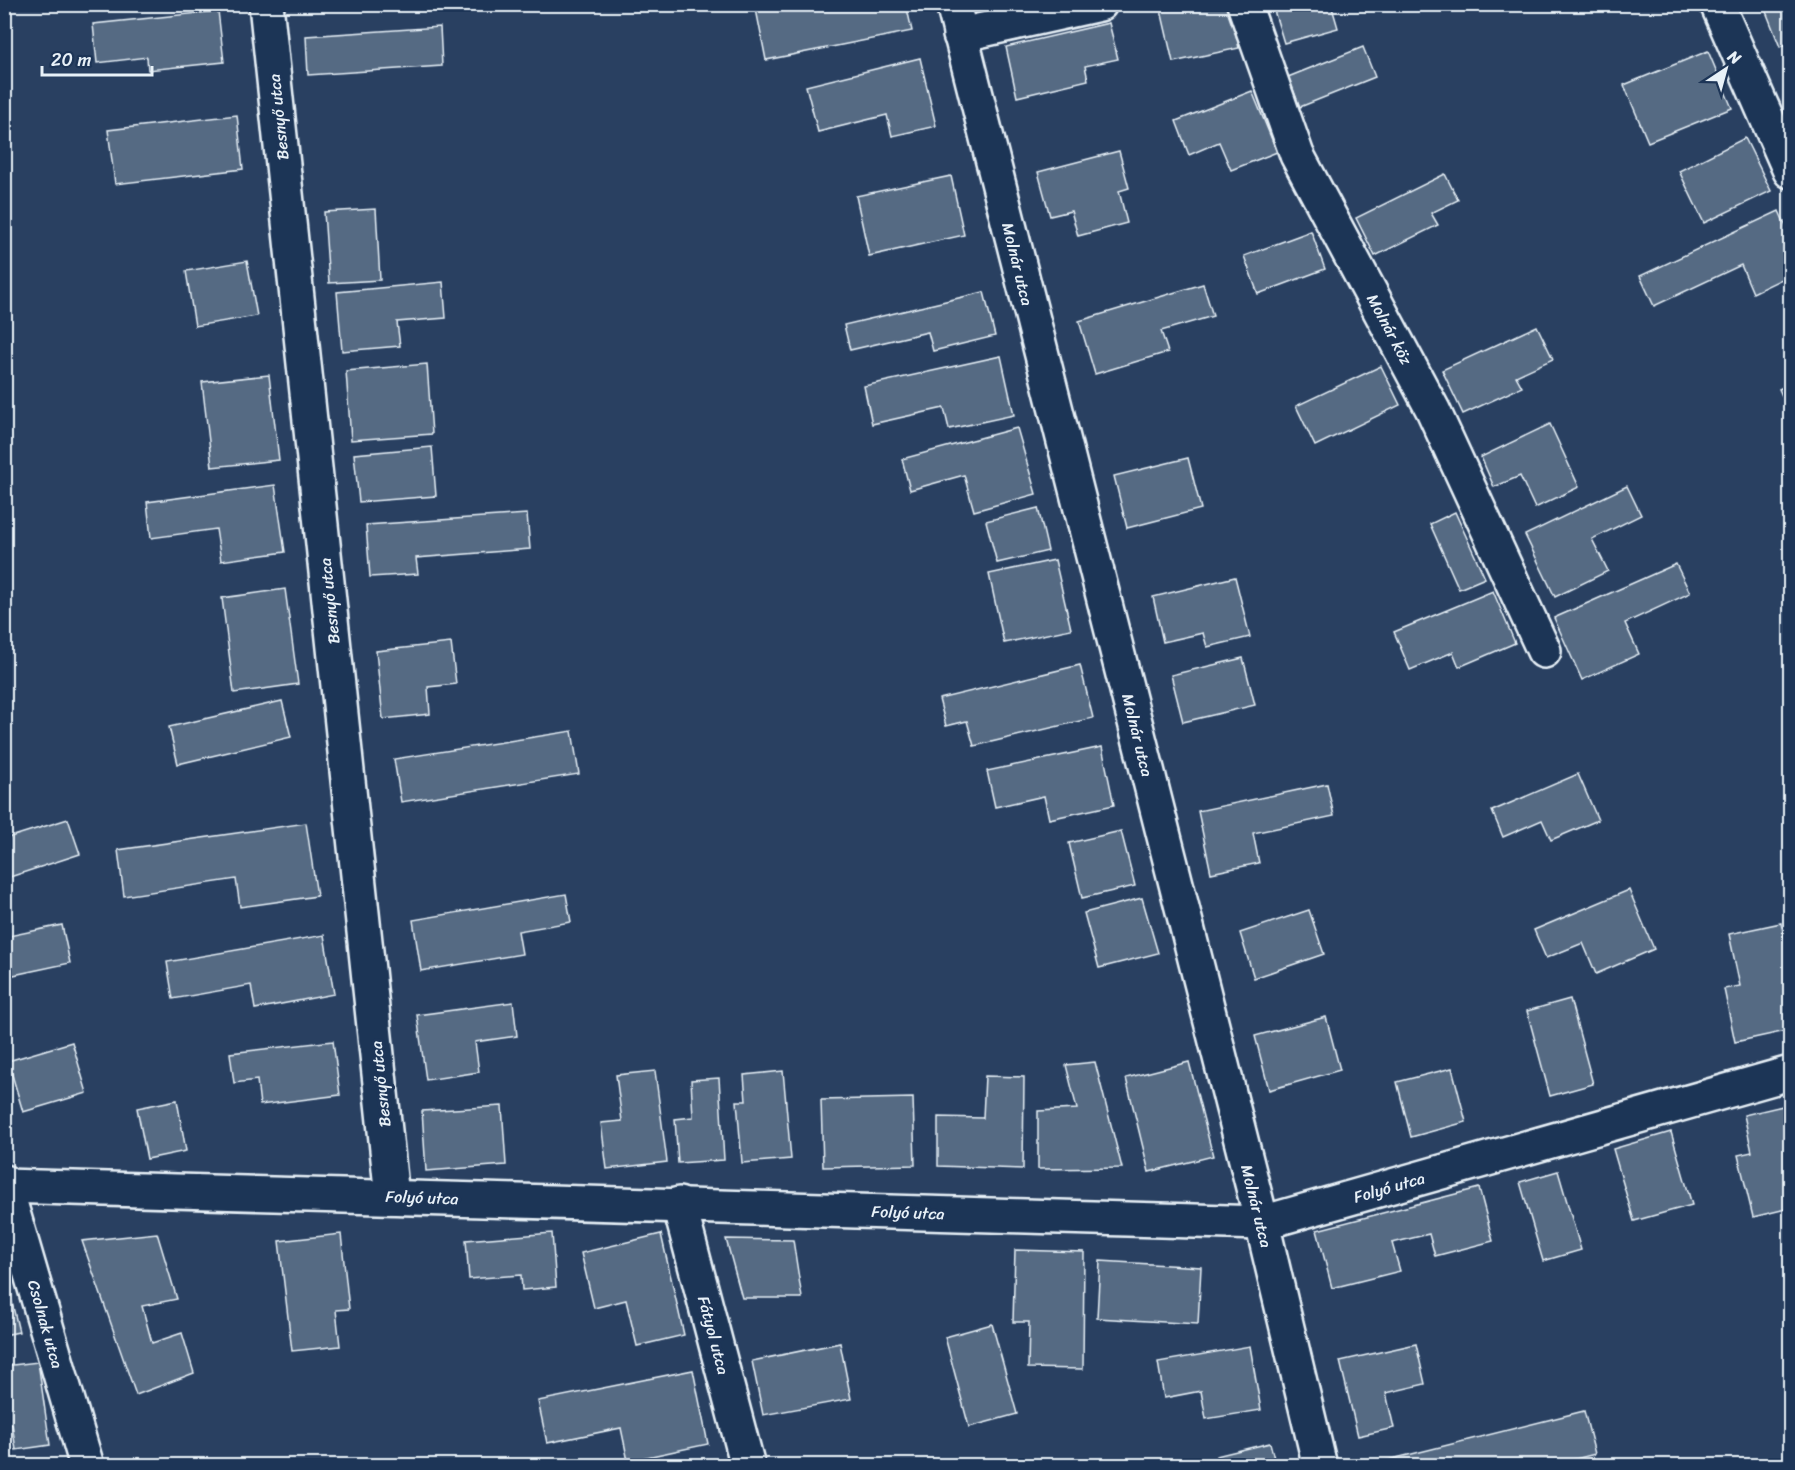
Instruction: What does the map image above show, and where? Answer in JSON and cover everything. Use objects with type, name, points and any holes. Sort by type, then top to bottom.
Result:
[{"type":"street","name":"Besnyő utca","points":[[266,4],[392,1197]]},
{"type":"street","points":[[956,20],[1100,4]]},
{"type":"street","name":"Molnár köz","points":[[1244,4],[1297,155],[1433,410],[1544,651]]},
{"type":"street","points":[[1717,4],[1791,171]]},
{"type":"street","name":"Molnár utca","points":[[956,20],[1262,1223],[1320,1466]]},
{"type":"street","name":"Folyó utca","points":[[5,1185],[1262,1223],[1791,1073]]},
{"type":"street","name":"Csolnak utca","points":[[5,1185],[87,1466]]},
{"type":"street","name":"Fátyol utca","points":[[679,1204],[748,1466]]},
{"type":"building","points":[[755,4],[906,4],[912,31],[766,60]]},
{"type":"building","points":[[1229,4],[1239,48],[1173,62],[1160,6]]},
{"type":"building","points":[[1272,4],[1331,4],[1338,28],[1284,43]]},
{"type":"building","points":[[1763,4],[1790,4],[1790,42],[1780,47]]},
{"type":"building","points":[[218,11],[224,62],[148,70],[147,57],[97,63],[93,24]]},
{"type":"building","points":[[1109,23],[1118,59],[1085,66],[1088,80],[1017,97],[1006,47]]},
{"type":"building","points":[[440,27],[442,66],[308,75],[306,36]]},
{"type":"building","points":[[1363,47],[1375,77],[1300,107],[1288,77]]},
{"type":"building","points":[[1708,51],[1732,108],[1648,142],[1624,85]]},
{"type":"building","points":[[920,58],[936,126],[892,136],[887,115],[818,132],[806,86]]},
{"type":"building","points":[[1252,91],[1277,152],[1231,170],[1219,142],[1189,155],[1176,121]]},
{"type":"building","points":[[237,115],[243,169],[115,184],[108,130]]},
{"type":"building","points":[[1745,138],[1771,191],[1704,223],[1679,171]]},
{"type":"building","points":[[1119,151],[1129,188],[1119,191],[1127,223],[1078,236],[1071,211],[1050,216],[1038,172]]},
{"type":"building","points":[[1445,174],[1458,200],[1431,213],[1438,225],[1375,256],[1356,218]]},
{"type":"building","points":[[951,176],[964,235],[869,256],[856,196]]},
{"type":"building","points":[[376,209],[380,280],[329,283],[324,212]]},
{"type":"building","points":[[1779,211],[1790,235],[1790,275],[1753,293],[1741,265],[1654,306],[1640,276]]},
{"type":"building","points":[[1311,231],[1325,269],[1258,294],[1244,256]]},
{"type":"building","points":[[247,261],[257,316],[195,326],[186,271]]},
{"type":"building","points":[[443,282],[446,318],[397,322],[400,346],[342,351],[337,292]]},
{"type":"building","points":[[1203,284],[1213,316],[1161,331],[1168,352],[1095,374],[1079,321]]},
{"type":"building","points":[[984,292],[995,336],[933,351],[928,332],[850,350],[844,325]]},
{"type":"building","points":[[1537,326],[1553,359],[1516,376],[1522,387],[1463,414],[1442,370]]},
{"type":"building","points":[[1001,356],[1014,415],[949,429],[944,408],[872,424],[864,386]]},
{"type":"building","points":[[427,364],[432,434],[351,440],[346,371]]},
{"type":"building","points":[[1381,366],[1400,405],[1315,446],[1296,406]]},
{"type":"building","points":[[269,375],[279,460],[212,467],[202,382]]},
{"type":"building","points":[[1790,384],[1790,414],[1779,389]]},
{"type":"building","points":[[1550,424],[1579,487],[1535,508],[1520,476],[1494,487],[1481,457]]},
{"type":"building","points":[[1017,428],[1036,494],[974,511],[964,475],[910,490],[902,459]]},
{"type":"building","points":[[432,447],[436,496],[359,502],[354,454]]},
{"type":"building","points":[[1188,458],[1201,509],[1127,528],[1114,476]]},
{"type":"building","points":[[275,485],[285,552],[221,561],[216,529],[151,538],[147,502]]},
{"type":"building","points":[[1627,486],[1641,515],[1592,539],[1608,571],[1555,597],[1525,535]]},
{"type":"building","points":[[1038,508],[1048,551],[997,563],[986,521]]},
{"type":"building","points":[[1455,512],[1485,578],[1459,589],[1430,524]]},
{"type":"building","points":[[527,514],[530,549],[416,558],[418,574],[370,577],[366,525]]},
{"type":"building","points":[[1055,560],[1071,629],[1004,643],[989,574]]},
{"type":"building","points":[[1676,564],[1690,593],[1625,623],[1639,654],[1582,680],[1554,618]]},
{"type":"building","points":[[1235,577],[1250,637],[1207,647],[1203,633],[1163,642],[1153,597]]},
{"type":"building","points":[[285,589],[298,684],[234,693],[222,598]]},
{"type":"building","points":[[1493,591],[1515,643],[1459,667],[1453,652],[1410,670],[1394,632]]},
{"type":"building","points":[[451,643],[456,684],[428,687],[430,714],[383,719],[376,651]]},
{"type":"building","points":[[1243,658],[1255,705],[1183,722],[1171,675]]},
{"type":"building","points":[[1080,665],[1093,718],[974,746],[967,721],[946,726],[939,699]]},
{"type":"building","points":[[282,701],[291,737],[178,764],[169,727]]},
{"type":"building","points":[[572,731],[579,774],[401,802],[394,759]]},
{"type":"building","points":[[1102,747],[1114,805],[1049,819],[1044,796],[995,807],[987,771]]},
{"type":"building","points":[[1578,774],[1598,820],[1551,840],[1542,820],[1503,837],[1492,811]]},
{"type":"building","points":[[1327,784],[1334,816],[1253,833],[1259,863],[1211,873],[1198,811]]},
{"type":"building","points":[[68,819],[80,854],[4,879],[4,839]]},
{"type":"building","points":[[306,823],[317,896],[240,907],[236,879],[124,896],[118,850]]},
{"type":"building","points":[[1121,831],[1135,886],[1082,898],[1069,843]]},
{"type":"building","points":[[1629,890],[1654,949],[1596,974],[1583,943],[1546,958],[1534,930]]},
{"type":"building","points":[[566,894],[571,922],[518,931],[522,954],[421,971],[413,920]]},
{"type":"building","points":[[1142,898],[1158,953],[1099,968],[1084,913]]},
{"type":"building","points":[[1309,910],[1324,954],[1254,978],[1240,933]]},
{"type":"building","points":[[1781,923],[1790,964],[1790,1030],[1735,1042],[1724,989],[1740,986],[1729,934]]},
{"type":"building","points":[[62,925],[70,963],[4,977],[4,937]]},
{"type":"building","points":[[324,935],[334,994],[255,1009],[251,985],[173,999],[167,962]]},
{"type":"building","points":[[1570,999],[1593,1084],[1550,1096],[1527,1011]]},
{"type":"building","points":[[513,1002],[517,1036],[475,1042],[479,1072],[426,1080],[417,1015]]},
{"type":"building","points":[[1326,1017],[1340,1070],[1269,1090],[1255,1036]]},
{"type":"building","points":[[333,1041],[340,1095],[260,1105],[257,1080],[234,1083],[230,1053]]},
{"type":"building","points":[[72,1042],[87,1093],[23,1112],[8,1061]]},
{"type":"building","points":[[1095,1062],[1122,1168],[1038,1169],[1038,1111],[1077,1109],[1066,1065]]},
{"type":"building","points":[[1189,1062],[1213,1156],[1149,1172],[1126,1078]]},
{"type":"building","points":[[1452,1068],[1466,1122],[1411,1137],[1397,1082]]},
{"type":"building","points":[[655,1071],[667,1162],[607,1169],[601,1123],[622,1121],[616,1075]]},
{"type":"building","points":[[783,1071],[791,1159],[742,1163],[737,1101],[746,1101],[744,1075]]},
{"type":"building","points":[[985,1076],[1024,1077],[1023,1169],[938,1166],[938,1117],[983,1118]]},
{"type":"building","points":[[719,1078],[724,1160],[678,1163],[675,1119],[693,1117],[691,1080]]},
{"type":"building","points":[[913,1098],[915,1165],[823,1167],[821,1100]]},
{"type":"building","points":[[177,1100],[186,1151],[147,1159],[137,1108]]},
{"type":"building","points":[[1787,1105],[1790,1119],[1790,1208],[1753,1217],[1738,1155],[1752,1152],[1744,1115]]},
{"type":"building","points":[[502,1106],[506,1165],[426,1171],[422,1111]]},
{"type":"building","points":[[1671,1132],[1692,1205],[1634,1221],[1613,1149]]},
{"type":"building","points":[[1558,1171],[1581,1250],[1543,1261],[1520,1182]]},
{"type":"building","points":[[1479,1188],[1493,1241],[1435,1256],[1429,1234],[1392,1243],[1400,1271],[1332,1288],[1317,1230]]},
{"type":"building","points":[[157,1233],[177,1299],[142,1306],[152,1343],[182,1333],[194,1373],[136,1395],[82,1241]]},
{"type":"building","points":[[552,1233],[556,1287],[522,1290],[521,1275],[469,1279],[466,1240]]},
{"type":"building","points":[[341,1234],[349,1309],[336,1310],[340,1346],[292,1351],[279,1241]]},
{"type":"building","points":[[661,1234],[684,1335],[637,1346],[626,1300],[594,1308],[581,1253]]},
{"type":"building","points":[[726,1239],[793,1240],[802,1298],[742,1298]]},
{"type":"building","points":[[1015,1250],[1084,1252],[1083,1369],[1028,1368],[1029,1322],[1013,1322]]},
{"type":"building","points":[[1100,1261],[1201,1267],[1198,1324],[1097,1318]]},
{"type":"building","points":[[4,1269],[19,1332],[4,1335]]},
{"type":"building","points":[[992,1324],[1017,1414],[969,1427],[945,1337]]},
{"type":"building","points":[[840,1343],[851,1399],[763,1415],[752,1361]]},
{"type":"building","points":[[1416,1344],[1425,1384],[1386,1393],[1394,1428],[1358,1436],[1340,1361]]},
{"type":"building","points":[[1250,1346],[1261,1410],[1206,1419],[1201,1391],[1164,1398],[1158,1362]]},
{"type":"building","points":[[38,1362],[50,1445],[16,1450],[12,1424],[4,1425],[4,1366]]},
{"type":"building","points":[[693,1370],[708,1444],[628,1461],[621,1428],[547,1443],[538,1401]]},
{"type":"building","points":[[1584,1411],[1595,1454],[1549,1466],[1364,1466]]},
{"type":"building","points":[[1270,1443],[1276,1466],[1218,1466],[1216,1456]]}]
